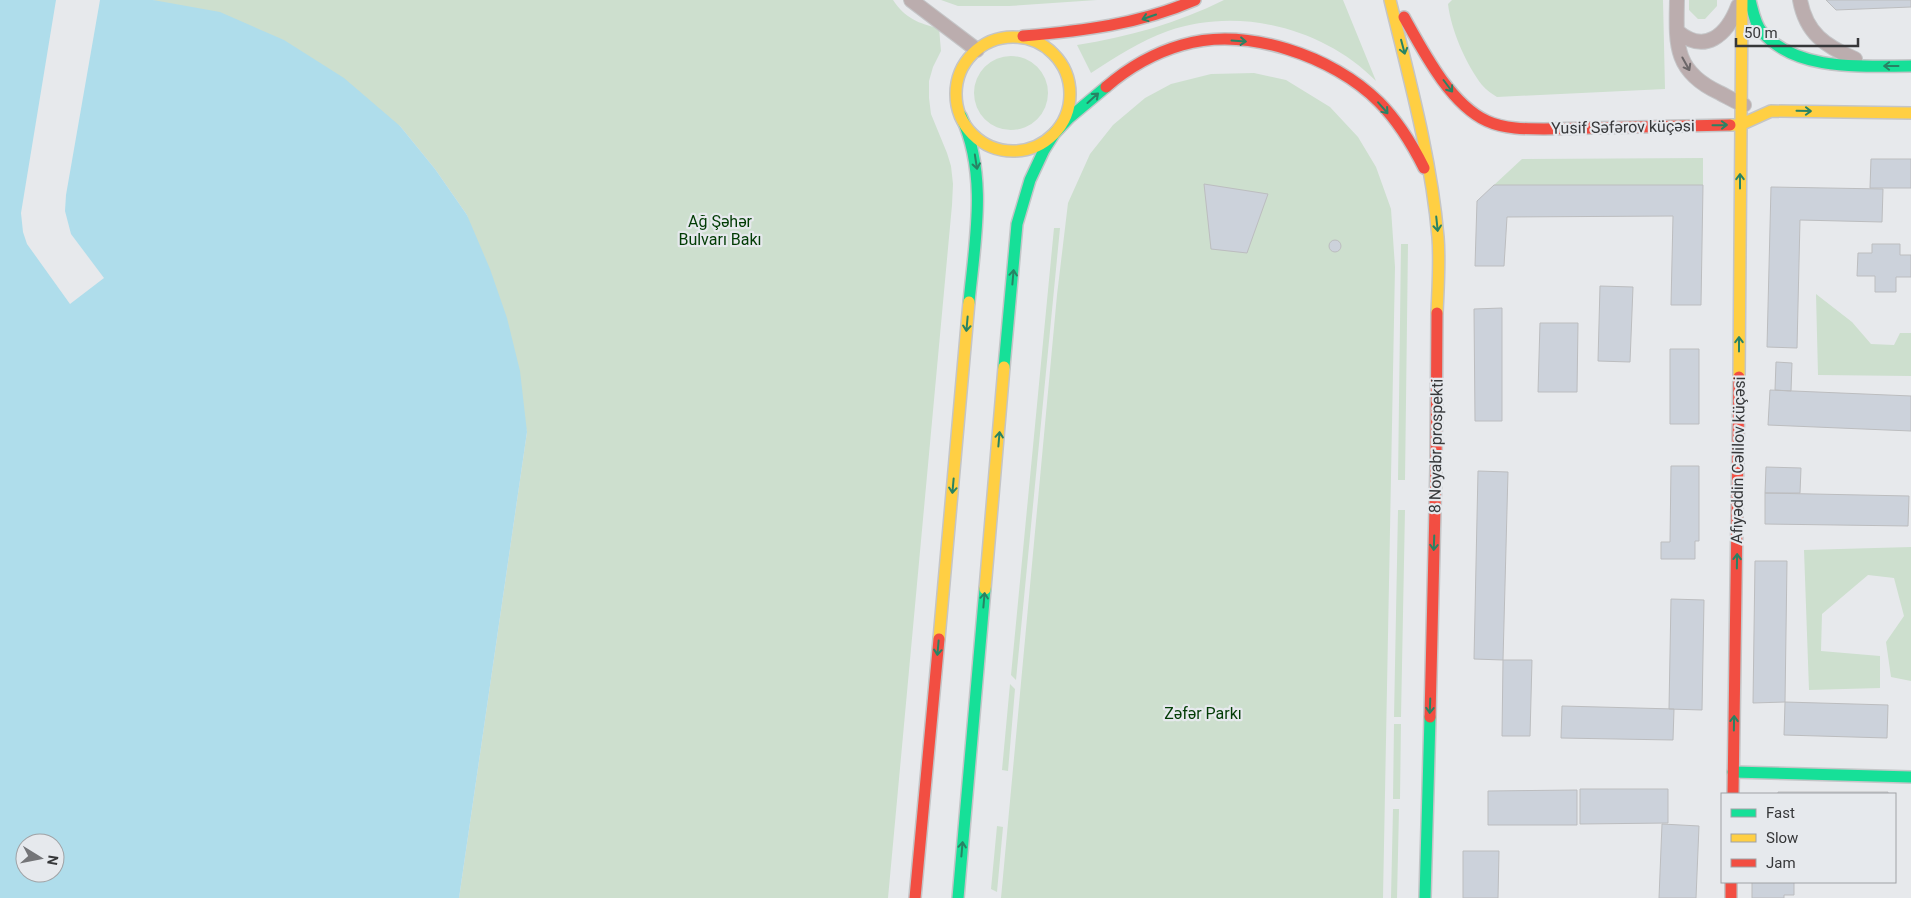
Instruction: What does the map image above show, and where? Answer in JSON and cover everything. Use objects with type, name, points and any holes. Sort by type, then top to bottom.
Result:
[{"type":"main road","points":[[915,898],[978,205],[978,176],[975,154],[970,133],[961,116],[957,98],[958,80],[965,64],[977,50],[993,41],[1010,37],[1105,28],[1139,20],[1195,0]]},
{"type":"main road","name":"8 Noyabr prospekti","points":[[1390,0],[1416,101],[1433,192],[1438,239],[1439,286],[1425,898]]},
{"type":"main road","name":"Yusif Səfərov küçəsi","points":[[1395,0],[1414,37],[1448,86],[1461,101],[1486,120],[1514,128],[1740,125],[1771,111],[1911,113]]},
{"type":"main road","name":"Afiyəddin Cəlilov küçəsi","points":[[1733,793],[1739,445],[1741,0]]},
{"type":"main road","points":[[1750,0],[1760,30],[1782,48],[1810,60],[1825,63],[1872,66],[1911,66]]},
{"type":"main road","points":[[958,898],[1018,224],[1027,188],[1038,161],[1066,114],[1070,96],[1068,77],[1060,60],[1046,47],[1029,39],[1010,37]]},
{"type":"main road","points":[[961,116],[972,132],[986,144],[1005,150],[1024,150],[1042,143],[1119,76],[1138,63],[1162,52],[1184,44],[1206,41],[1233,40],[1259,43],[1294,51],[1320,61],[1359,85],[1373,97],[1401,129],[1416,152],[1433,192]]},
{"type":"main road","points":[[1733,772],[1911,777]]},
{"type":"main road","points":[[1731,883],[1731,898]]},
{"type":"street","points":[[911,0],[977,50]]},
{"type":"street","points":[[1676,0],[1679,50],[1686,67],[1696,79],[1707,88],[1741,104],[1771,111]]},
{"type":"street","points":[[1677,31],[1686,39],[1696,42],[1707,41],[1716,37],[1727,26],[1741,0]]},
{"type":"street","points":[[1800,0],[1803,14],[1810,28],[1820,40],[1839,52],[1872,66]]},
{"type":"green space","name":"Ağ Şəhər Bulvarı Bakı","points":[[153,0],[893,0],[908,16],[939,28],[941,51],[929,81],[929,98],[931,114],[951,166],[953,184],[952,205],[888,898],[459,898],[527,432],[467,215],[435,169],[400,126]]},
{"type":"green space","points":[[941,0],[1097,0],[1009,6],[958,6]]},
{"type":"green space","points":[[1224,0],[1343,0],[1376,81],[1332,47],[1306,35],[1279,27],[1251,22],[1223,21],[1195,24],[1168,31],[1138,44],[1091,73],[1077,45],[1115,38],[1152,28],[1189,16]]},
{"type":"green space","points":[[1452,0],[1663,0],[1665,89],[1497,97],[1482,85],[1465,57],[1452,25],[1448,4]]},
{"type":"green space","points":[[1689,0],[1717,0],[1717,6],[1705,19],[1698,19],[1689,10]]},
{"type":"green space","points":[[1011,56],[1025,59],[1037,67],[1045,79],[1048,93],[1045,107],[1037,119],[1025,127],[1011,130],[997,127],[985,119],[977,107],[974,93],[977,79],[985,67],[997,59]]},
{"type":"green space","name":"Zəfər Parkı","points":[[1254,73],[1286,80],[1330,107],[1358,137],[1376,167],[1391,209],[1395,267],[1383,898],[1001,898],[1057,295],[1068,203],[1090,154],[1113,125],[1145,98],[1171,84],[1211,74]]},
{"type":"green space","points":[[1703,158],[1703,185],[1494,185],[1522,159]]},
{"type":"green space","points":[[1054,228],[1060,228],[1016,680],[1011,675]]},
{"type":"green space","points":[[1401,244],[1408,244],[1405,480],[1398,480]]},
{"type":"green space","points":[[1816,294],[1852,322],[1871,344],[1894,345],[1900,333],[1911,333],[1911,376],[1818,375]]},
{"type":"green space","points":[[1398,510],[1405,510],[1401,717],[1394,717]]},
{"type":"green space","points":[[1911,547],[1911,681],[1891,677],[1886,642],[1904,616],[1894,578],[1868,575],[1822,614],[1821,651],[1880,656],[1880,688],[1809,690],[1804,550]]},
{"type":"green space","points":[[1010,684],[1015,689],[1008,771],[1002,770]]},
{"type":"green space","points":[[1394,724],[1401,724],[1400,799],[1393,799]]},
{"type":"green space","points":[[1393,809],[1399,809],[1397,898],[1391,898]]},
{"type":"green space","points":[[997,826],[1003,827],[997,892],[991,889]]},
{"type":"water","points":[[0,0],[153,0],[220,12],[284,40],[344,78],[400,126],[435,169],[467,215],[490,269],[507,318],[520,371],[527,432],[459,898],[0,898]]},
{"type":"pier","points":[[56,0],[100,0],[66,195],[65,211],[71,234],[104,278],[70,304],[27,244],[23,232],[21,213]]},
{"type":"building","points":[[1826,0],[1911,0],[1911,7],[1836,10]]},
{"type":"building","points":[[1871,159],[1911,159],[1911,188],[1870,188]]},
{"type":"building","points":[[1204,184],[1268,194],[1247,253],[1211,249]]},
{"type":"building","points":[[1494,185],[1703,185],[1701,305],[1671,305],[1673,216],[1507,217],[1504,266],[1475,266],[1477,201]]},
{"type":"building","points":[[1771,187],[1883,189],[1882,222],[1800,220],[1797,348],[1767,347]]},
{"type":"building","points":[[1335,240],[1341,246],[1335,252],[1329,246]]},
{"type":"building","points":[[1872,244],[1900,244],[1900,255],[1911,255],[1911,277],[1896,277],[1896,292],[1875,292],[1875,276],[1857,276],[1858,253],[1872,253]]},
{"type":"building","points":[[1600,286],[1633,287],[1630,362],[1598,361]]},
{"type":"building","points":[[1502,308],[1502,421],[1475,421],[1474,309]]},
{"type":"building","points":[[1540,323],[1578,323],[1577,392],[1538,392]]},
{"type":"building","points":[[1670,349],[1699,349],[1699,424],[1670,424]]},
{"type":"building","points":[[1776,362],[1792,363],[1791,391],[1775,390]]},
{"type":"building","points":[[1770,390],[1911,396],[1911,431],[1768,425]]},
{"type":"building","points":[[1671,466],[1699,466],[1699,541],[1695,541],[1695,559],[1661,559],[1661,542],[1670,542]]},
{"type":"building","points":[[1766,467],[1801,468],[1800,493],[1765,493]]},
{"type":"building","points":[[1478,471],[1508,472],[1503,660],[1474,659]]},
{"type":"building","points":[[1765,493],[1909,496],[1908,526],[1765,524]]},
{"type":"building","points":[[1755,561],[1787,561],[1785,702],[1753,703]]},
{"type":"building","points":[[1671,599],[1704,600],[1702,710],[1669,709]]},
{"type":"building","points":[[1503,660],[1532,660],[1530,736],[1502,736]]},
{"type":"building","points":[[1785,702],[1888,705],[1887,738],[1784,735]]},
{"type":"building","points":[[1562,706],[1674,709],[1673,740],[1561,738]]},
{"type":"building","points":[[1580,789],[1668,789],[1668,823],[1580,824]]},
{"type":"building","points":[[1577,790],[1577,825],[1488,825],[1488,791]]},
{"type":"building","points":[[1778,792],[1888,792],[1888,793]]},
{"type":"building","points":[[1662,824],[1699,826],[1696,898],[1659,898]]},
{"type":"building","points":[[1463,851],[1499,851],[1498,898],[1463,898]]},
{"type":"building","points":[[1752,883],[1794,883],[1794,895],[1784,895],[1784,898],[1752,898]]},
{"type":"traffic: fast","points":[[1750,0],[1756,21],[1762,32],[1776,45],[1793,54],[1832,64],[1911,66]]},
{"type":"traffic: fast","points":[[1004,367],[1017,224],[1030,180],[1054,134],[1069,118],[1106,87]]},
{"type":"traffic: fast","points":[[961,116],[969,138],[977,184],[976,231],[969,302]]},
{"type":"traffic: fast","points":[[958,898],[985,589]]},
{"type":"traffic: fast","points":[[1425,898],[1430,717]]},
{"type":"traffic: fast","points":[[1733,772],[1911,777]]},
{"type":"traffic: slow","points":[[1390,0],[1425,147],[1435,207],[1439,246],[1437,313]]},
{"type":"traffic: slow","points":[[1739,377],[1742,0]]},
{"type":"traffic: slow","points":[[1013,37],[1035,42],[1053,54],[1065,72],[1070,94],[1065,116],[1053,134],[1035,146],[1013,151],[991,146],[973,134],[961,116],[956,94],[961,72],[973,54],[991,42],[1013,37]]},
{"type":"traffic: slow","points":[[1730,125],[1740,125],[1771,111],[1911,113]]},
{"type":"traffic: slow","points":[[939,639],[969,302]]},
{"type":"traffic: slow","points":[[985,589],[1004,367]]},
{"type":"traffic: jam","points":[[1023,36],[1067,32],[1132,21],[1195,0]]},
{"type":"traffic: jam","points":[[1404,17],[1449,90],[1474,113],[1494,124],[1515,128],[1537,129],[1730,125]]},
{"type":"traffic: jam","points":[[1106,87],[1142,62],[1161,52],[1182,45],[1207,40],[1233,39],[1287,49],[1338,71],[1379,102],[1404,133],[1424,168]]},
{"type":"traffic: jam","points":[[1430,717],[1436,466],[1437,313]]},
{"type":"traffic: jam","points":[[1733,793],[1739,377]]},
{"type":"traffic: jam","points":[[915,898],[939,639]]},
{"type":"traffic: jam","points":[[1731,883],[1731,898]]}]
